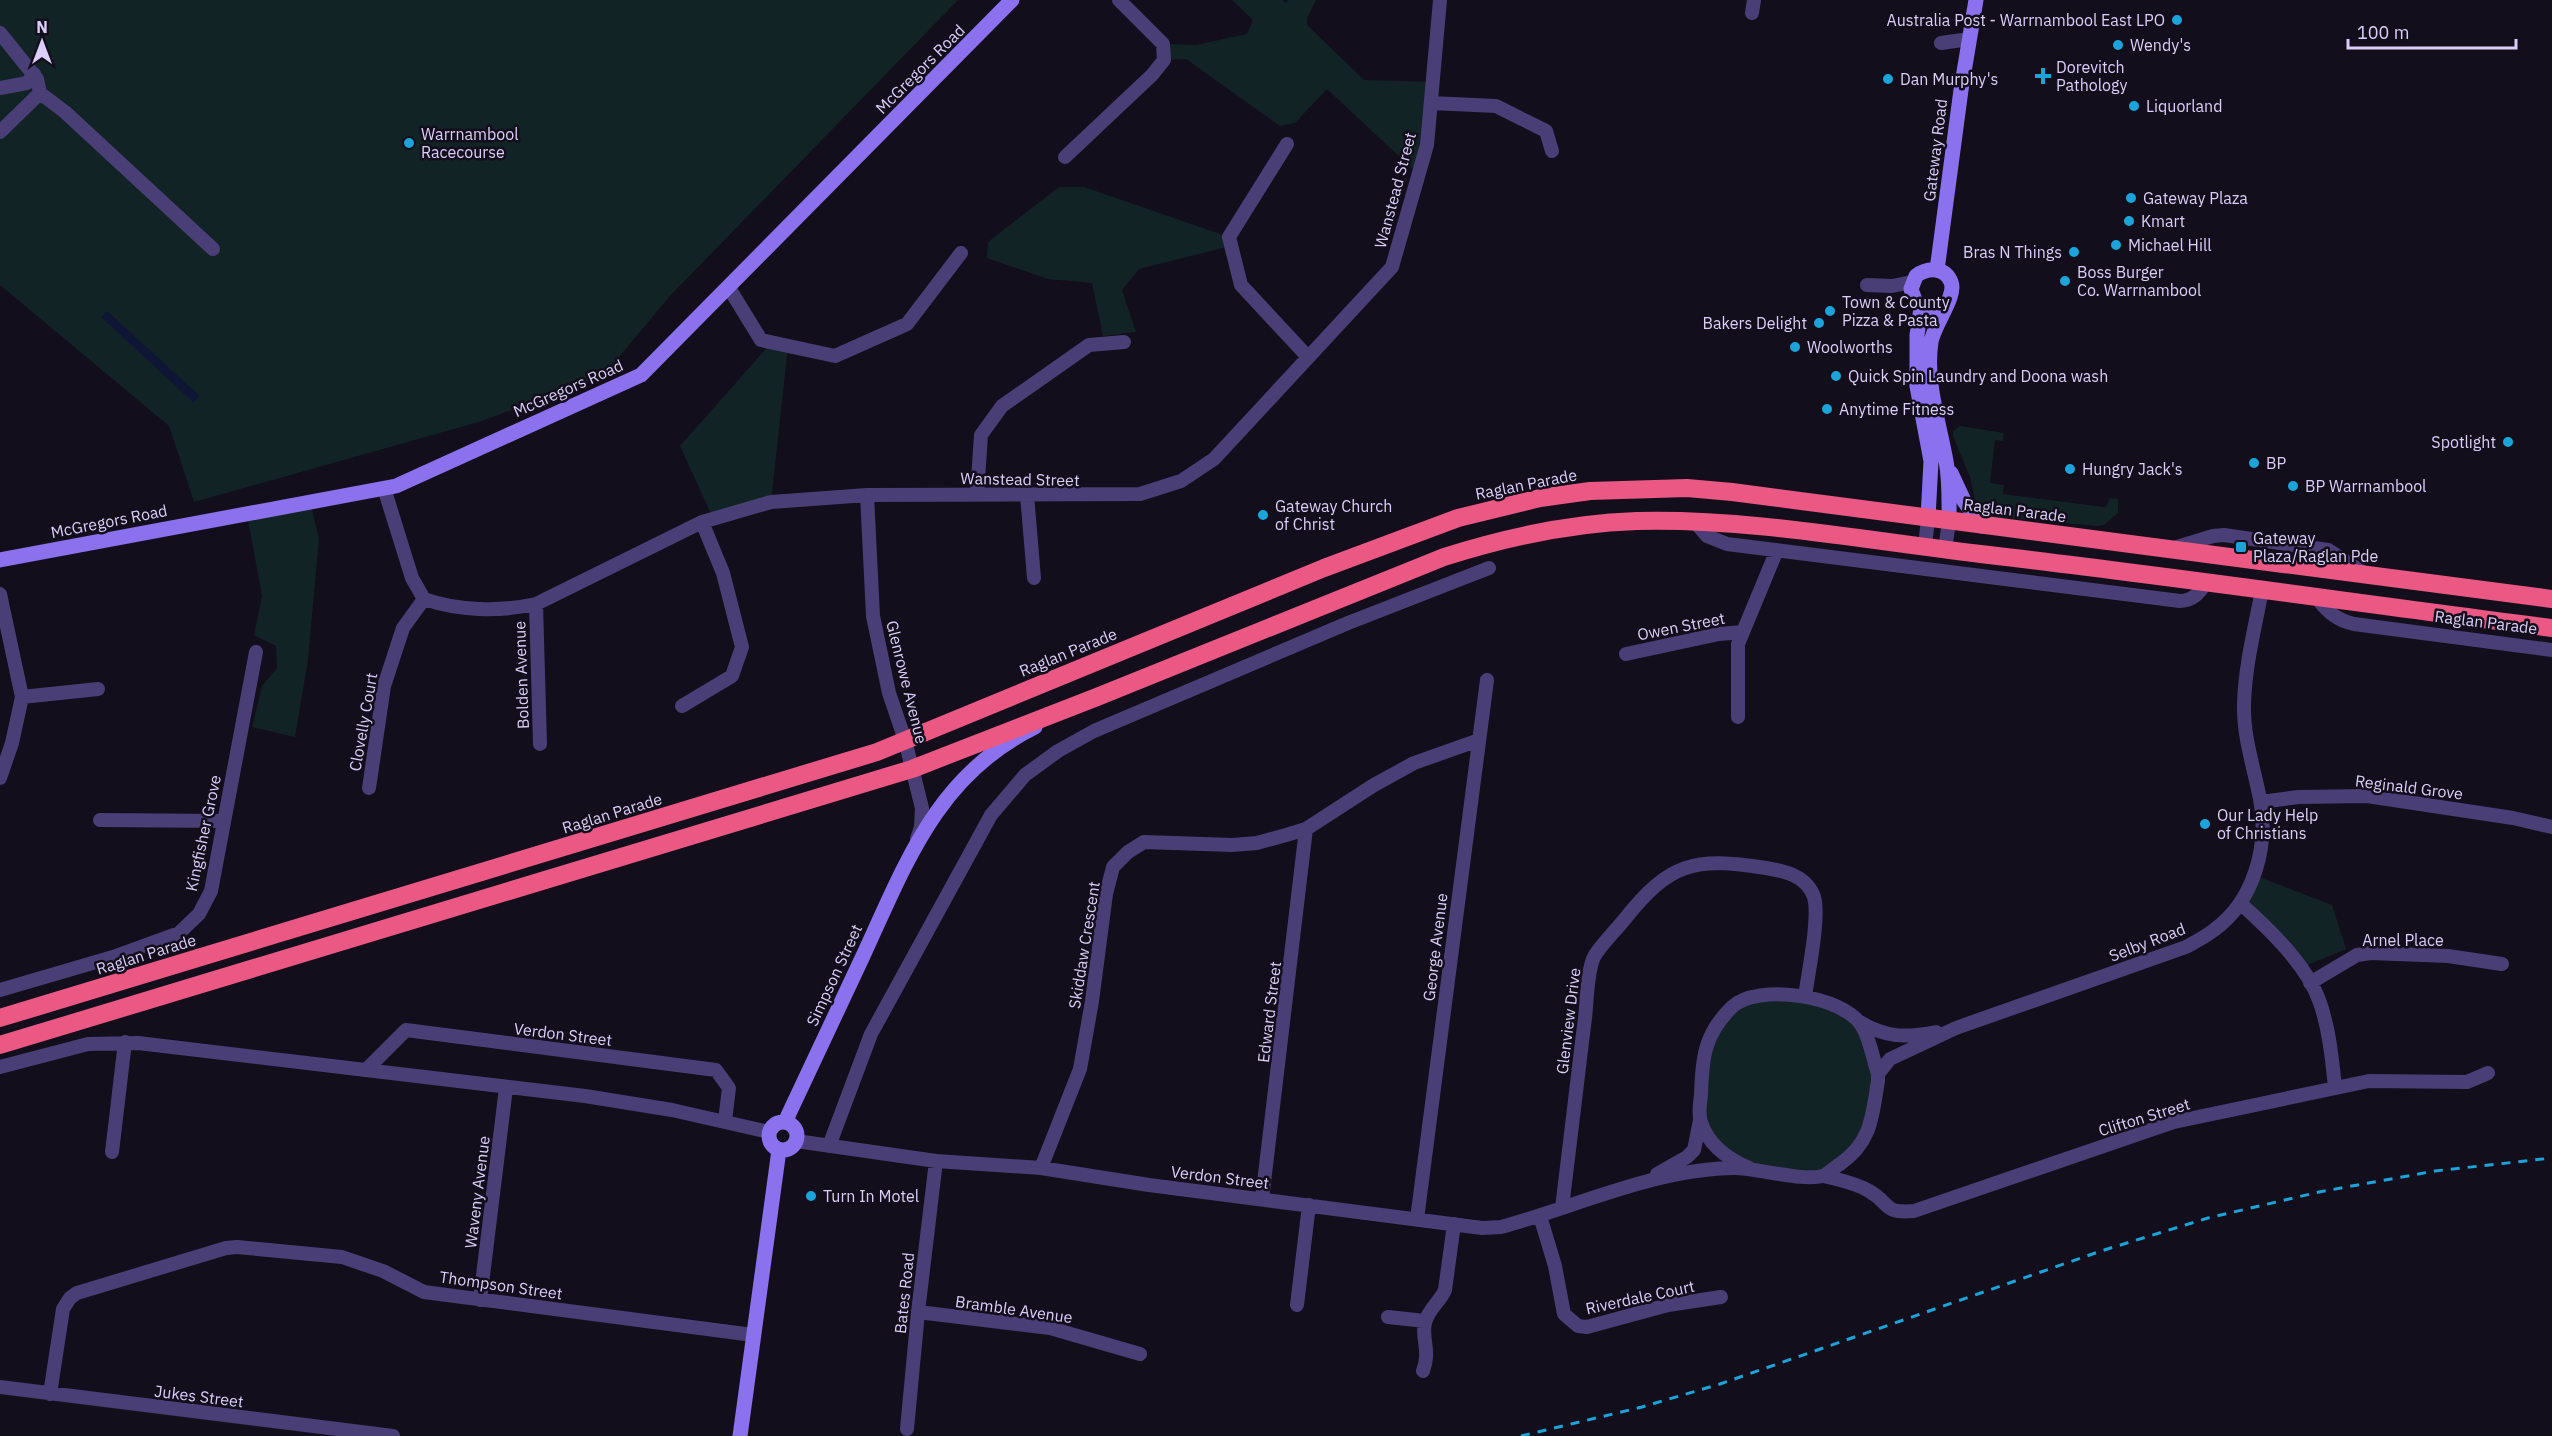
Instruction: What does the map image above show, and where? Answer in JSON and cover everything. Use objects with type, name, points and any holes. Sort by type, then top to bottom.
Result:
[{"type":"highway","name":"Raglan Parade","points":[[0,1018],[877,752],[1324,568],[1423,530],[1480,512],[1540,498],[1590,491],[1687,488],[2552,599]]},
{"type":"highway","name":"Raglan Parade","points":[[0,1045],[912,769],[1444,557],[1532,533],[1636,521],[1695,522],[1945,550],[2552,628]]},
{"type":"highway","points":[[1324,568],[1337,599]]},
{"type":"street","name":"McGregors Road","points":[[0,560],[396,486],[641,375],[1012,0]]},
{"type":"street","points":[[1065,158],[1152,75],[1164,60],[1163,44],[1119,0]]},
{"type":"street","name":"Wanstead Street","points":[[424,599],[446,607],[510,609],[536,604],[702,522],[771,502],[867,495],[1140,494],[1181,481],[1214,459],[1307,356],[1392,267],[1427,146],[1440,0]]},
{"type":"street","name":"Gateway Road","points":[[1937,270],[1966,55],[1976,0]]},
{"type":"street","points":[[0,33],[34,74],[40,93],[65,112],[213,249]]},
{"type":"street","points":[[1966,55],[1941,43],[1969,39]]},
{"type":"street","points":[[0,88],[27,82],[34,74]]},
{"type":"street","points":[[0,132],[40,93]]},
{"type":"street","points":[[1431,103],[1496,106],[1546,131],[1552,151]]},
{"type":"street","points":[[1287,144],[1229,237],[1240,285],[1307,356]]},
{"type":"street","points":[[729,288],[761,340],[835,356],[907,324],[961,253]]},
{"type":"street","points":[[1925,548],[1931,461],[1917,386],[1915,295],[1922,271],[1937,270],[1948,276],[1953,287],[1952,294],[1936,322],[1931,342],[1932,397],[1950,486],[1945,550]]},
{"type":"street","points":[[1867,285],[1892,286],[1915,295],[1929,311],[1945,306]]},
{"type":"street","points":[[977,494],[981,435],[1002,406],[1089,345],[1124,342]]},
{"type":"street","points":[[1946,462],[1965,501],[1982,526]]},
{"type":"street","points":[[384,488],[412,578],[424,599]]},
{"type":"street","name":"Glenrowe Avenue","points":[[867,495],[873,616],[889,693],[912,769]]},
{"type":"street","points":[[1027,495],[1034,578]]},
{"type":"street","points":[[682,706],[732,676],[742,647],[723,573],[702,522]]},
{"type":"street","points":[[1695,522],[1707,536],[1718,542],[2180,601],[2196,597],[2206,583]]},
{"type":"street","points":[[1737,717],[1738,644],[1777,550]]},
{"type":"street","points":[[829,1146],[871,1034],[991,815],[1024,775],[1058,751],[1094,731],[1348,623],[1489,568]]},
{"type":"street","name":"Selby Road","points":[[1878,1074],[1890,1059],[1956,1028],[2186,947],[2215,929],[2240,903],[2251,885],[2263,829],[2246,732],[2244,705],[2246,675],[2262,590]]},
{"type":"street","points":[[0,594],[22,697],[12,744],[0,778]]},
{"type":"street","name":"Raglan Parade","points":[[2317,598],[2325,610],[2354,624],[2552,650]]},
{"type":"street","name":"Clovelly Court","points":[[369,788],[384,686],[403,628],[424,599]]},
{"type":"street","points":[[1337,599],[1348,623]]},
{"type":"street","name":"Bolden Avenue","points":[[536,604],[540,744]]},
{"type":"street","name":"Owen Street","points":[[1626,654],[1719,634],[1743,632]]},
{"type":"street","name":"Kingfisher Grove","points":[[0,990],[112,957],[179,933],[200,914],[211,891],[256,652]]},
{"type":"street","name":"George Avenue","points":[[1417,1219],[1487,680]]},
{"type":"street","points":[[22,697],[98,689]]},
{"type":"street","name":"Simpson Street","points":[[915,843],[947,796],[966,775],[1031,729],[1097,697]]},
{"type":"street","name":"Skiddaw Crescent","points":[[1041,1168],[1080,1069],[1092,1001],[1106,894],[1113,867],[1128,852],[1144,842],[1232,845],[1257,843],[1306,829],[1397,771],[1434,754],[1479,740]]},
{"type":"street","name":"Simpson Street","points":[[785,1122],[921,827],[922,808],[912,769]]},
{"type":"street","name":"Reginald Grove","points":[[2260,802],[2298,797],[2367,796],[2513,818],[2552,827]]},
{"type":"street","points":[[100,820],[224,821]]},
{"type":"street","name":"Edward Street","points":[[1262,1199],[1306,829]]},
{"type":"street","name":"Glenview Drive","points":[[1562,1208],[1594,956],[1652,888],[1673,872],[1712,862],[1789,872],[1800,879],[1810,889],[1814,898],[1815,914],[1805,997]]},
{"type":"street","points":[[2240,903],[2276,935],[2319,999],[2330,1046],[2335,1087]]},
{"type":"street","name":"Arnel Place","points":[[2310,983],[2357,955],[2371,953],[2458,957],[2502,964]]},
{"type":"street","points":[[1766,993],[1805,997],[1836,1005],[1862,1025],[1878,1074],[1872,1117],[1862,1145],[1824,1176],[1776,1174],[1749,1168],[1729,1160],[1718,1149],[1700,1120],[1702,1059],[1713,1031],[1733,1006],[1766,993]]},
{"type":"street","name":"Selby Road","points":[[1855,1020],[1876,1032],[1893,1036],[1917,1036],[1956,1028]]},
{"type":"street","name":"Verdon Street","points":[[366,1070],[406,1030],[716,1070],[729,1088],[725,1121]]},
{"type":"street","points":[[0,1067],[88,1044],[125,1042],[596,1098],[725,1121],[769,1132]]},
{"type":"street","points":[[112,1152],[125,1042]]},
{"type":"street","name":"Clifton Street","points":[[1824,1176],[1871,1191],[1886,1208],[1900,1212],[1914,1211],[2174,1122],[2369,1080],[2467,1082],[2488,1073]]},
{"type":"street","name":"Waveny Avenue","points":[[480,1300],[506,1088]]},
{"type":"street","name":"Verdon Street","points":[[1634,1186],[1687,1157],[1694,1150],[1700,1120]]},
{"type":"street","points":[[785,1122],[795,1128],[796,1141],[789,1149],[779,1150],[772,1145],[769,1132],[776,1123],[785,1122]]},
{"type":"street","name":"Verdon Street","points":[[796,1141],[936,1161],[1041,1168],[1149,1185],[1454,1224],[1501,1227],[1634,1186],[1701,1170],[1749,1168]]},
{"type":"street","points":[[740,1436],[779,1150]]},
{"type":"street","name":"Bates Road","points":[[907,1429],[936,1161]]},
{"type":"street","points":[[1298,1305],[1309,1205]]},
{"type":"street","name":"Riverdale Court","points":[[1540,1215],[1555,1266],[1561,1305],[1570,1322],[1578,1326],[1593,1326],[1668,1305],[1721,1297]]},
{"type":"street","points":[[1424,1371],[1428,1360],[1425,1321],[1445,1290],[1454,1224]]},
{"type":"street","name":"Thompson Street","points":[[50,1394],[63,1309],[76,1293],[226,1248],[276,1249],[342,1257],[383,1271],[424,1292],[753,1335]]},
{"type":"street","name":"Bramble Avenue","points":[[918,1312],[1050,1328],[1140,1354]]},
{"type":"street","points":[[1388,1317],[1425,1321]]},
{"type":"street","name":"Jukes Street","points":[[0,1388],[393,1436]]},
{"type":"shaded area","name":"Warrnambool Racecourse","points":[[0,0],[958,0],[669,297],[603,376],[482,421],[194,502],[169,426],[0,285]]},
{"type":"shaded area","points":[[1232,0],[1282,0],[1286,3],[1289,0],[1316,0],[1307,18],[1307,25],[1364,80],[1433,82],[1418,174],[1327,89],[1295,123],[1280,126],[1186,59],[1164,60],[1163,44],[1196,45],[1247,34],[1253,20]]},
{"type":"shaded area","points":[[1059,187],[1084,187],[1229,237],[1231,246],[1139,269],[1122,290],[1136,332],[1103,336],[1092,283],[1048,279],[987,258],[988,242]]},
{"type":"shaded area","points":[[772,342],[788,346],[771,502],[713,518],[680,446]]},
{"type":"shaded area","points":[[1960,426],[2004,433],[2003,441],[1995,440],[1990,483],[2004,485],[2003,494],[2104,507],[2107,506],[2109,498],[2118,499],[2118,513],[2104,525],[2097,526],[1985,516],[1977,509],[1970,477],[1953,436],[1953,431]]},
{"type":"shaded area","points":[[310,502],[319,538],[308,660],[295,737],[252,727],[262,686],[277,668],[276,646],[254,635],[262,596],[247,514]]},
{"type":"shaded area","points":[[2254,875],[2332,905],[2346,949],[2300,968],[2240,903]]},
{"type":"shaded area","points":[[1766,993],[1850,1014],[1878,1074],[1868,1133],[1824,1176],[1749,1168],[1704,1129],[1702,1059],[1733,1006]]},
{"type":"water","points":[[107,311],[200,396],[193,402],[101,317]]},
{"type":"railway","points":[[1521,1436],[1642,1407],[1720,1384],[2101,1251],[2208,1218],[2319,1192],[2435,1171],[2552,1158]]},
{"type":"place","name":"Australia Post - Warrnambool East LPO","points":[[2177,20]]},
{"type":"place","name":"Wendy's","points":[[2118,45]]},
{"type":"place","name":"Dorevitch Pathology","points":[[2043,76]]},
{"type":"place","name":"Dan Murphy's","points":[[1888,79]]},
{"type":"place","name":"Liquorland","points":[[2134,106]]},
{"type":"place","name":"Warrnambool Racecourse","points":[[409,143]]},
{"type":"place","name":"Gateway Plaza","points":[[2131,198]]},
{"type":"place","name":"Kmart","points":[[2129,221]]},
{"type":"place","name":"Michael Hill","points":[[2116,245]]},
{"type":"place","name":"Bras N Things","points":[[2074,252]]},
{"type":"place","name":"Boss Burger Co. Warrnambool","points":[[2065,281]]},
{"type":"place","name":"Town & County Pizza & Pasta","points":[[1830,311]]},
{"type":"place","name":"Bakers Delight","points":[[1819,323]]},
{"type":"place","name":"Woolworths","points":[[1795,347]]},
{"type":"place","name":"Quick Spin Laundry and Doona wash","points":[[1836,376]]},
{"type":"place","name":"Anytime Fitness","points":[[1827,409]]},
{"type":"place","name":"Spotlight","points":[[2508,442]]},
{"type":"place","name":"BP","points":[[2254,463]]},
{"type":"place","name":"Hungry Jack's","points":[[2070,469]]},
{"type":"place","name":"BP Warrnambool","points":[[2293,486]]},
{"type":"place","name":"Gateway Church of Christ","points":[[1263,515]]},
{"type":"place","name":"Gateway Plaza/Raglan Pde","points":[[2241,547]]},
{"type":"place","name":"Our Lady Help of Christians","points":[[2205,824]]},
{"type":"place","name":"Turn In Motel","points":[[811,1196]]}]
